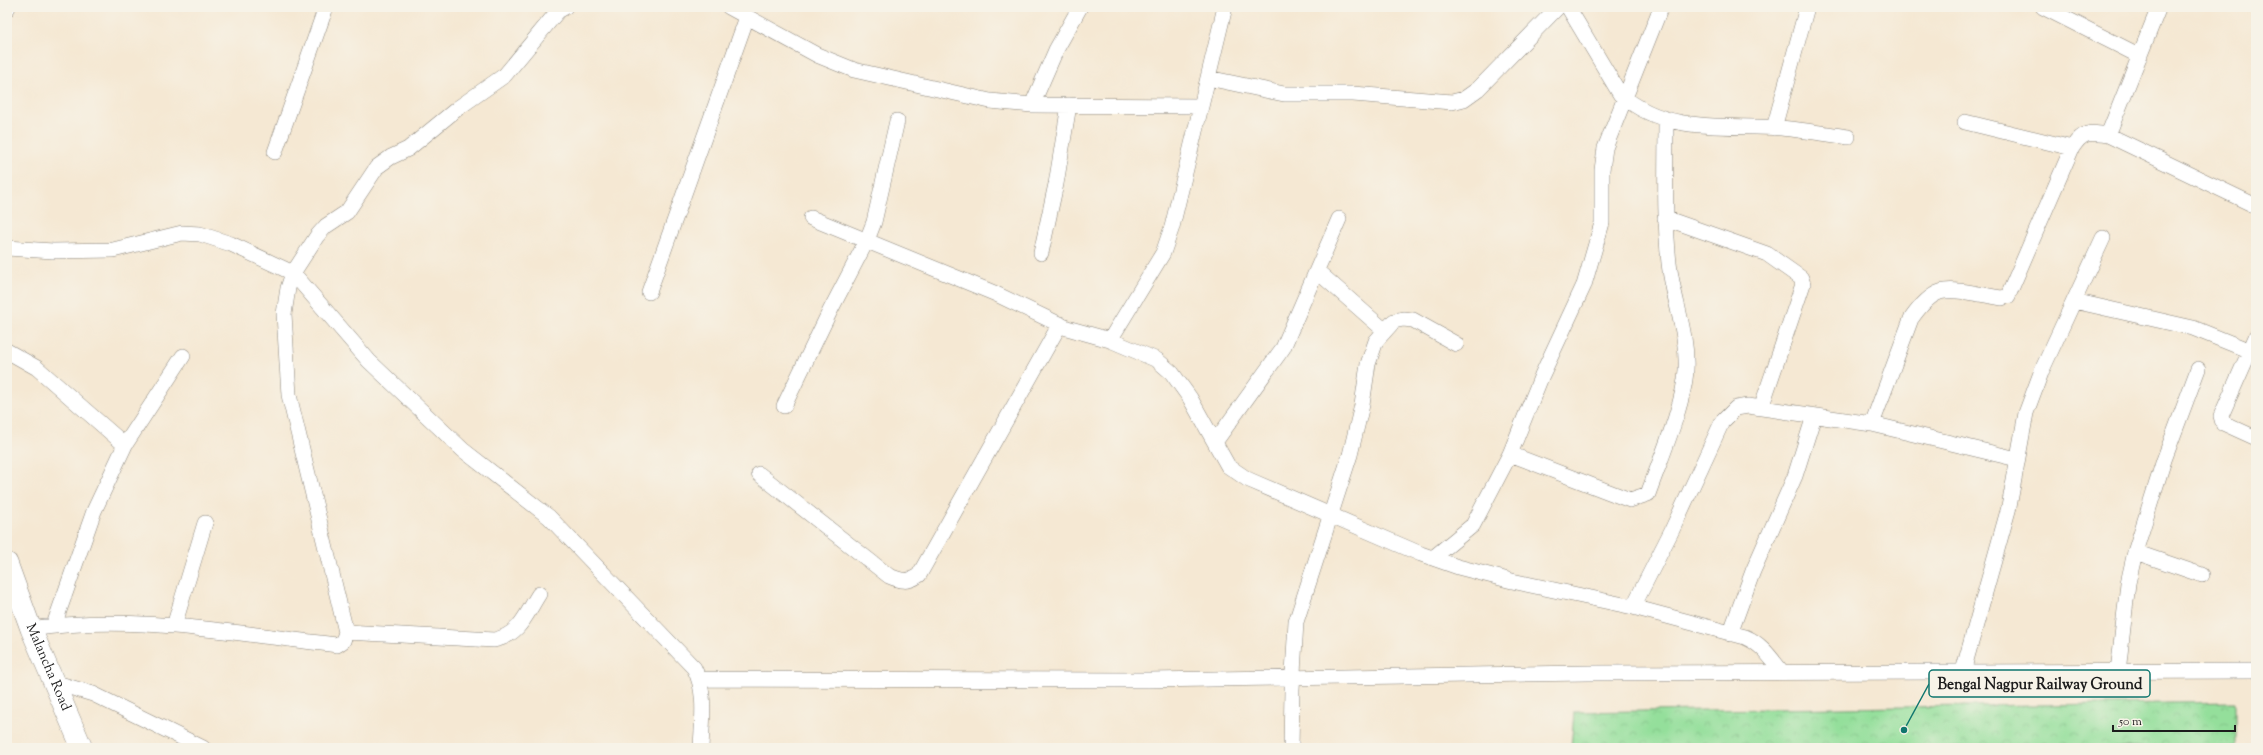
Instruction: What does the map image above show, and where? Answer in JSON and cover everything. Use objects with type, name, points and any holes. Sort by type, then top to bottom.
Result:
[{"type":"street","points":[[275,152],[326,7]]},
{"type":"street","points":[[30,629],[54,625],[86,623],[174,626],[337,645],[343,641],[346,632],[289,395],[284,314],[288,288],[293,273],[317,236],[326,226],[347,212],[377,167],[391,157],[408,149],[458,108],[505,75],[558,12],[565,7]]},
{"type":"street","points":[[730,7],[817,55],[854,70],[990,102],[1032,105],[1201,106]]},
{"type":"street","points":[[1032,105],[1056,50],[1080,7]]},
{"type":"street","points":[[1110,340],[1163,253],[1172,227],[1225,7]]},
{"type":"street","points":[[1208,78],[1284,94],[1353,94],[1452,102],[1464,99],[1478,89],[1558,7]]},
{"type":"street","points":[[1568,7],[1604,68],[1625,98],[1638,108],[1666,120],[1728,127],[1774,128],[1848,137]]},
{"type":"street","points":[[1433,558],[1473,525],[1510,454],[1542,375],[1584,285],[1602,223],[1602,170],[1605,148],[1661,7]]},
{"type":"street","points":[[1774,128],[1807,7]]},
{"type":"street","points":[[2042,7],[2140,56]]},
{"type":"street","points":[[2108,135],[2159,7]]},
{"type":"street","points":[[649,292],[747,17]]},
{"type":"street","points":[[1041,253],[1056,184],[1069,105]]},
{"type":"street","points":[[1510,454],[1630,500],[1648,494],[1682,396],[1686,371],[1686,346],[1669,265],[1665,218],[1666,120]]},
{"type":"street","points":[[784,406],[830,311],[867,240],[874,222],[897,121]]},
{"type":"street","points":[[1965,122],[2072,148]]},
{"type":"street","points":[[1872,424],[1911,319],[1919,308],[1939,292],[1949,291],[2002,298],[2008,296],[2072,148],[2079,137],[2091,132],[2108,135],[2256,206]]},
{"type":"street","points":[[811,218],[994,293],[1060,324],[1110,340],[1157,360],[1172,373],[1190,398],[1228,466],[1234,472],[1330,516],[1433,558],[1512,581],[1633,607],[1756,642],[1764,648],[1782,672]]},
{"type":"street","points":[[1665,218],[1767,254],[1801,278],[1801,288],[1761,408]]},
{"type":"street","points":[[1215,442],[1283,348],[1339,219]]},
{"type":"street","points":[[7,248],[53,251],[113,250],[182,233],[200,234],[231,244],[293,273],[369,361],[463,450],[549,518],[694,668],[700,680],[703,709],[701,748]]},
{"type":"street","points":[[1962,671],[2009,507],[2026,413],[2042,370],[2103,238]]},
{"type":"street","points":[[1317,271],[1384,330]]},
{"type":"street","points":[[2074,301],[2193,328],[2250,351]]},
{"type":"street","points":[[1292,748],[1292,679],[1296,622],[1350,456],[1362,405],[1368,364],[1376,341],[1384,330],[1394,321],[1403,318],[1413,320],[1456,344]]},
{"type":"street","points":[[759,474],[889,576],[900,581],[910,582],[919,575],[1060,324]]},
{"type":"street","points":[[2256,337],[2221,416],[2223,423],[2256,438]]},
{"type":"street","points":[[7,351],[37,368],[125,445]]},
{"type":"street","points":[[54,625],[94,511],[125,445],[183,356]]},
{"type":"street","points":[[2118,672],[2128,583],[2135,552],[2164,460],[2198,369]]},
{"type":"street","points":[[1633,607],[1672,530],[1722,422],[1736,408],[1748,406],[1872,424],[2017,459]]},
{"type":"street","points":[[1730,634],[1753,571],[1795,476],[1814,416]]},
{"type":"street","points":[[174,626],[205,523]]},
{"type":"street","points":[[2135,552],[2202,575]]},
{"type":"street","name":"Malancha Road","points":[[7,563],[30,629],[82,748]]},
{"type":"street","points":[[346,632],[494,640],[507,637],[515,631],[539,594]]},
{"type":"street","points":[[700,680],[1292,679],[1782,672],[2256,671]]},
{"type":"street","points":[[53,682],[93,694],[203,748]]},
{"type":"green space","points":[[2235,702],[2235,748],[1571,748],[1574,712]]},
{"type":"place","name":"Bengal Nagpur Railway Ground","points":[[1904,730]]}]
